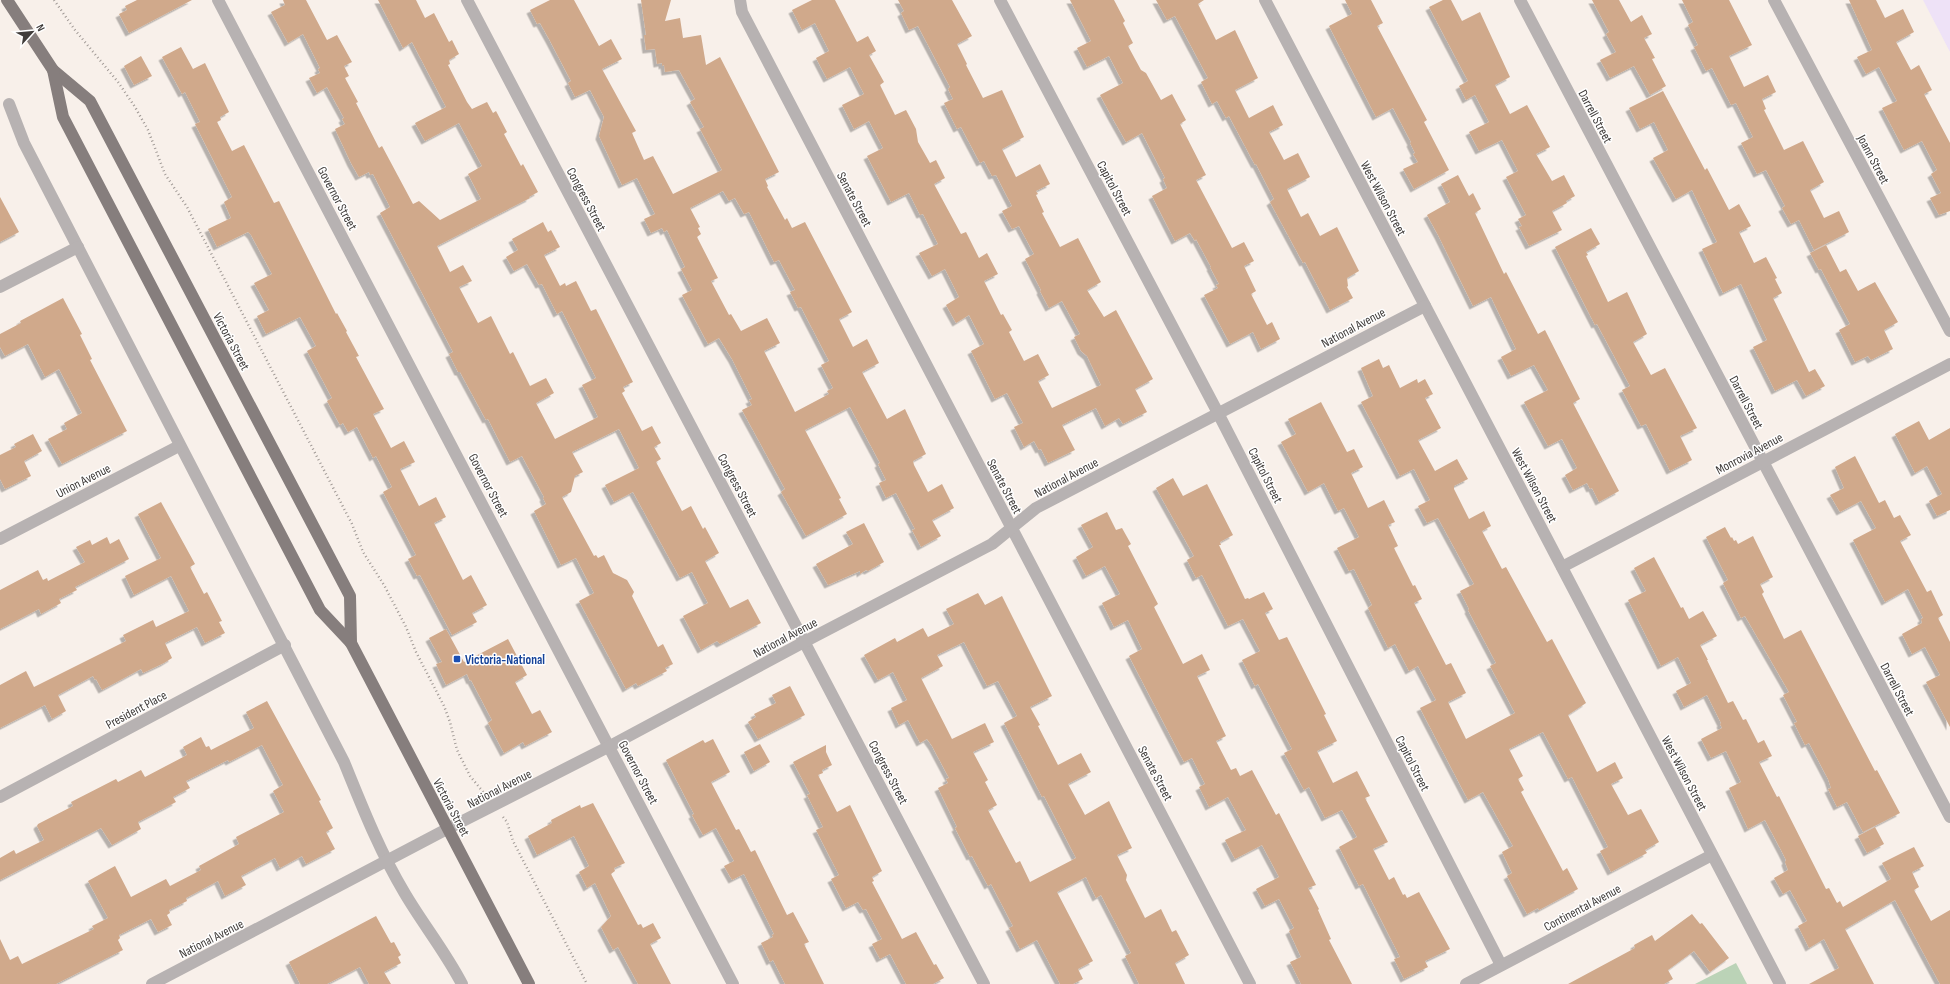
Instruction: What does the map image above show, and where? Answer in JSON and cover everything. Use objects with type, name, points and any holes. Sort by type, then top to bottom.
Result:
[{"type":"main road","name":"Victoria Street","points":[[7,0],[53,70],[90,101],[350,596],[351,643]]},
{"type":"main road","name":"Victoria Street","points":[[53,70],[63,118],[320,610],[351,643],[529,984]]},
{"type":"street","name":"Governor Street","points":[[218,0],[734,984]]},
{"type":"street","name":"Congress Street","points":[[467,0],[984,984]]},
{"type":"street","name":"Senate Street","points":[[740,0],[745,19],[1250,984]]},
{"type":"street","name":"Capitol Street","points":[[1000,0],[1218,413],[1501,965]]},
{"type":"street","name":"West Wilson Street","points":[[1265,0],[1780,984]]},
{"type":"street","name":"Darrell Street","points":[[1520,0],[1950,817]]},
{"type":"street","name":"Joann Street","points":[[1774,0],[1950,331]]},
{"type":"street","points":[[9,104],[24,143],[179,446],[285,645],[344,762],[375,839],[404,892],[447,956],[462,984]]},
{"type":"street","points":[[0,287],[78,248]]},
{"type":"street","name":"National Avenue","points":[[152,984],[388,862],[447,829],[495,806],[610,746],[804,642],[992,544],[1036,508],[1425,306]]},
{"type":"street","name":"Monrovia Avenue","points":[[1562,567],[1950,364]]},
{"type":"street","name":"Union Avenue","points":[[0,539],[179,446]]},
{"type":"street","name":"President Place","points":[[0,797],[285,645]]},
{"type":"street","name":"Continental Avenue","points":[[1466,984],[1712,855]]},
{"type":"path","points":[[54,0],[75,30],[118,82],[148,130],[165,174],[187,207],[352,524],[363,552],[384,585],[406,627],[416,652],[444,706],[450,722],[457,750],[470,776],[507,822],[513,841],[587,984]]},
{"type":"shaded area","points":[[1923,0],[1950,0],[1950,52]]},
{"type":"green space","points":[[1736,963],[1747,984],[1695,984]]},
{"type":"building","points":[[137,0],[192,0],[129,33],[119,14],[127,10],[125,6]]},
{"type":"building","points":[[283,0],[306,0],[327,40],[337,35],[352,62],[344,66],[349,76],[345,78],[358,102],[356,103],[379,148],[382,146],[413,204],[419,201],[440,220],[481,199],[468,174],[482,166],[459,123],[425,141],[415,123],[446,107],[412,42],[403,48],[378,0],[416,0],[425,18],[434,13],[449,42],[452,40],[459,54],[449,60],[450,64],[448,65],[467,102],[472,109],[487,102],[493,113],[496,111],[507,132],[504,134],[521,166],[523,164],[538,192],[529,197],[530,198],[437,246],[450,272],[463,265],[472,281],[459,287],[478,323],[491,316],[510,354],[513,352],[530,386],[546,378],[554,393],[536,403],[555,439],[598,417],[582,385],[596,378],[562,311],[557,314],[542,284],[539,285],[527,264],[514,271],[506,257],[518,250],[512,239],[543,222],[548,232],[551,230],[560,247],[544,255],[560,286],[565,283],[566,286],[576,281],[591,311],[596,309],[633,382],[623,387],[625,391],[622,393],[642,431],[652,426],[661,443],[654,447],[661,459],[656,462],[682,511],[691,506],[703,529],[705,527],[719,553],[705,561],[730,608],[748,599],[761,623],[720,644],[717,641],[701,650],[683,616],[708,603],[692,572],[680,578],[633,492],[614,502],[605,485],[639,468],[619,429],[572,452],[583,472],[575,476],[571,492],[562,497],[594,556],[596,555],[598,558],[604,555],[613,573],[627,580],[634,592],[632,596],[658,647],[663,644],[673,664],[665,668],[667,671],[638,686],[636,683],[626,689],[579,601],[594,593],[576,558],[561,565],[534,511],[546,504],[543,498],[544,497],[522,456],[510,462],[488,419],[486,420],[460,372],[458,372],[449,354],[453,352],[380,213],[390,207],[373,174],[370,175],[369,172],[359,177],[351,163],[335,129],[345,124],[342,119],[344,118],[327,87],[317,93],[309,78],[320,73],[318,69],[320,68],[303,34],[288,43],[271,12],[285,5]]},
{"type":"building","points":[[550,0],[574,0],[599,46],[611,39],[622,59],[602,69],[636,131],[632,133],[644,160],[653,156],[673,194],[722,170],[700,129],[704,127],[690,102],[695,99],[679,70],[665,72],[664,65],[662,66],[662,63],[657,64],[655,49],[646,50],[644,35],[646,35],[641,0],[671,0],[665,21],[680,18],[683,38],[701,35],[706,65],[720,57],[779,172],[765,179],[768,186],[767,187],[785,220],[787,218],[792,228],[805,222],[852,312],[839,319],[853,347],[867,339],[879,363],[862,372],[887,419],[905,409],[926,454],[913,461],[914,465],[928,492],[942,484],[954,508],[932,520],[941,536],[921,547],[912,530],[915,529],[896,493],[886,498],[879,483],[886,480],[878,464],[880,463],[850,407],[805,430],[841,498],[839,499],[847,514],[806,536],[781,492],[785,489],[742,410],[752,405],[749,400],[752,399],[732,359],[719,338],[708,344],[682,295],[692,290],[681,269],[685,267],[667,230],[664,232],[662,228],[651,233],[644,219],[655,214],[637,178],[622,185],[599,136],[604,117],[590,90],[575,97],[568,83],[571,81],[540,23],[537,24],[530,10]],"holes":[[[723,191],[729,201],[735,198],[744,214],[749,212],[774,262],[779,260],[795,290],[790,292],[798,308],[801,307],[829,361],[821,365],[833,388],[827,391],[829,394],[795,412],[764,351],[780,343],[767,318],[741,331],[731,314],[729,315],[711,281],[718,278],[697,237],[701,234],[698,228],[700,227],[690,208]]]},
{"type":"building","points":[[812,0],[835,0],[857,42],[868,36],[876,51],[869,55],[884,82],[880,85],[895,115],[906,110],[916,129],[918,142],[930,163],[936,160],[945,178],[934,184],[961,234],[966,232],[979,258],[987,253],[998,274],[984,281],[1001,315],[1003,314],[1012,330],[1009,332],[1024,361],[1038,354],[1049,375],[1038,381],[1052,408],[1101,385],[1087,356],[1081,351],[1074,337],[1080,334],[1062,301],[1049,308],[1040,291],[1041,290],[1025,259],[1034,254],[1019,226],[1012,229],[1002,211],[1012,206],[996,175],[992,176],[984,161],[980,163],[961,127],[957,129],[944,103],[953,99],[948,89],[950,87],[918,26],[909,30],[901,13],[904,11],[898,0],[952,0],[972,36],[957,44],[983,98],[1002,90],[1024,137],[1002,149],[1016,177],[1040,164],[1050,184],[1036,191],[1038,194],[1036,195],[1044,212],[1042,213],[1060,247],[1078,238],[1101,282],[1087,290],[1104,317],[1116,310],[1153,379],[1135,389],[1147,412],[1123,424],[1119,418],[1105,426],[1096,408],[1062,425],[1075,450],[1048,463],[1041,449],[1039,450],[1034,441],[1024,447],[1014,427],[1023,423],[1007,393],[995,399],[971,351],[984,344],[969,315],[956,323],[946,305],[959,297],[945,269],[932,276],[919,253],[938,244],[923,214],[920,215],[909,193],[891,202],[867,156],[883,148],[869,121],[854,129],[842,105],[864,94],[850,67],[827,79],[816,58],[829,51],[815,23],[802,30],[792,10]]},
{"type":"building","points":[[1070,0],[1114,0],[1125,21],[1123,23],[1133,43],[1128,46],[1141,70],[1146,73],[1161,100],[1172,94],[1186,120],[1180,124],[1206,175],[1196,180],[1232,248],[1244,242],[1254,261],[1244,266],[1256,291],[1251,294],[1267,325],[1272,322],[1280,339],[1261,349],[1253,332],[1230,344],[1204,295],[1218,288],[1216,285],[1219,284],[1196,239],[1195,241],[1190,233],[1175,241],[1152,196],[1167,188],[1163,179],[1165,178],[1142,133],[1126,142],[1100,95],[1123,83],[1109,56],[1087,67],[1077,48],[1091,41]]},
{"type":"building","points":[[1156,0],[1204,0],[1198,4],[1216,40],[1235,30],[1258,78],[1235,90],[1249,118],[1273,105],[1283,125],[1269,132],[1284,160],[1298,153],[1310,177],[1287,189],[1301,217],[1308,213],[1320,236],[1337,227],[1359,271],[1347,278],[1347,287],[1353,298],[1330,310],[1305,262],[1303,263],[1270,202],[1274,199],[1229,116],[1226,118],[1217,101],[1212,104],[1201,82],[1208,78],[1175,16],[1167,20]]},
{"type":"building","points":[[1345,0],[1371,0],[1383,23],[1377,26],[1427,120],[1424,122],[1449,170],[1414,189],[1403,169],[1418,162],[1413,154],[1415,153],[1410,143],[1411,142],[1393,108],[1376,117],[1329,26],[1352,14]]},
{"type":"building","points":[[1443,0],[1451,0],[1462,21],[1480,12],[1510,77],[1495,85],[1510,114],[1527,105],[1550,147],[1536,154],[1552,181],[1564,175],[1575,196],[1566,201],[1567,203],[1552,211],[1562,230],[1529,246],[1519,227],[1522,226],[1518,219],[1526,215],[1506,177],[1518,171],[1502,140],[1479,151],[1469,132],[1489,122],[1475,95],[1466,100],[1459,86],[1468,81],[1429,7]]},
{"type":"building","points":[[1592,0],[1619,0],[1631,22],[1642,15],[1652,34],[1644,38],[1655,58],[1652,59],[1666,86],[1650,95],[1634,66],[1610,78],[1600,60],[1616,52],[1606,34],[1609,32]]},
{"type":"building","points":[[1682,0],[1729,0],[1752,45],[1729,56],[1744,87],[1768,75],[1776,92],[1762,99],[1766,109],[1764,110],[1784,150],[1803,141],[1824,182],[1810,190],[1824,218],[1839,211],[1849,232],[1814,250],[1799,220],[1791,224],[1782,208],[1785,206],[1766,170],[1757,174],[1741,143],[1753,137],[1736,103],[1731,105],[1712,68],[1706,71],[1694,47],[1698,45],[1688,25],[1693,22]]},
{"type":"building","points":[[1849,0],[1876,0],[1885,18],[1903,9],[1914,32],[1896,42],[1911,70],[1919,65],[1932,90],[1924,94],[1950,143],[1950,211],[1939,215],[1930,198],[1941,193],[1931,174],[1937,170],[1922,141],[1904,150],[1882,108],[1897,101],[1879,67],[1866,74],[1857,57],[1872,50]]},
{"type":"building","points":[[181,47],[193,69],[205,63],[229,112],[220,117],[221,120],[217,122],[232,151],[244,145],[274,203],[279,201],[336,314],[337,313],[347,331],[346,332],[359,356],[356,357],[384,409],[373,414],[391,448],[404,441],[415,462],[400,469],[419,506],[436,497],[446,517],[434,523],[463,580],[471,575],[487,605],[472,613],[477,622],[452,635],[420,575],[417,576],[408,559],[416,555],[383,492],[392,487],[376,456],[373,458],[357,427],[348,432],[343,423],[340,425],[327,401],[332,398],[307,351],[316,346],[300,317],[266,334],[257,316],[269,310],[254,283],[272,274],[251,235],[248,232],[217,247],[208,229],[231,218],[224,202],[232,197],[195,124],[200,122],[185,92],[182,94],[162,57]]},
{"type":"building","points":[[141,56],[152,76],[134,85],[124,66]]},
{"type":"building","points":[[1663,91],[1705,170],[1707,168],[1729,210],[1739,204],[1751,226],[1739,232],[1754,263],[1766,257],[1777,278],[1775,279],[1782,293],[1773,298],[1809,372],[1815,369],[1825,386],[1806,396],[1797,380],[1775,391],[1753,347],[1767,340],[1741,284],[1723,293],[1702,249],[1717,242],[1692,190],[1676,199],[1653,158],[1668,150],[1654,122],[1640,129],[1629,108]]},
{"type":"building","points":[[1458,175],[1469,196],[1473,193],[1481,209],[1475,213],[1504,274],[1506,272],[1538,334],[1545,330],[1580,399],[1573,403],[1619,491],[1599,502],[1592,488],[1590,489],[1587,483],[1573,490],[1565,475],[1577,468],[1562,439],[1548,446],[1524,402],[1548,390],[1534,365],[1511,376],[1501,357],[1516,349],[1491,297],[1473,306],[1427,215],[1450,202],[1441,184]]},
{"type":"building","points":[[0,197],[19,232],[0,242]]},
{"type":"building","points":[[1591,228],[1600,244],[1586,252],[1588,255],[1586,256],[1608,302],[1627,292],[1647,334],[1633,342],[1651,375],[1665,368],[1697,428],[1680,436],[1692,460],[1670,471],[1646,424],[1641,426],[1622,390],[1630,386],[1597,324],[1595,325],[1555,247]]},
{"type":"building","points":[[1826,245],[1840,272],[1846,269],[1858,291],[1875,282],[1898,322],[1884,330],[1893,349],[1871,360],[1868,356],[1855,362],[1839,330],[1850,324],[1821,269],[1819,270],[1810,253]]},
{"type":"building","points":[[63,298],[82,334],[80,335],[92,359],[90,360],[127,431],[62,464],[48,439],[67,429],[64,423],[82,413],[59,369],[45,377],[28,344],[5,356],[0,347],[0,334],[21,323],[20,321]]},
{"type":"building","points":[[1379,359],[1383,368],[1389,365],[1400,388],[1417,379],[1418,383],[1425,379],[1433,394],[1425,398],[1441,428],[1418,440],[1435,471],[1457,459],[1468,479],[1454,486],[1454,489],[1469,519],[1484,511],[1491,526],[1482,531],[1502,569],[1506,567],[1547,642],[1552,639],[1586,703],[1568,715],[1597,772],[1615,762],[1623,778],[1611,784],[1628,815],[1641,809],[1659,842],[1645,850],[1647,853],[1611,872],[1600,851],[1608,847],[1572,777],[1568,779],[1543,732],[1509,749],[1523,776],[1518,779],[1524,790],[1521,792],[1563,871],[1567,868],[1578,889],[1539,910],[1538,908],[1527,914],[1507,876],[1512,873],[1502,852],[1513,846],[1483,792],[1468,800],[1420,708],[1436,700],[1418,666],[1409,671],[1395,644],[1388,648],[1368,608],[1372,605],[1354,569],[1349,571],[1337,548],[1359,537],[1344,508],[1338,511],[1324,483],[1308,492],[1281,442],[1296,434],[1288,419],[1321,402],[1347,452],[1354,449],[1363,467],[1351,473],[1368,508],[1384,500],[1395,522],[1388,525],[1398,546],[1394,548],[1413,586],[1415,585],[1422,599],[1414,603],[1446,665],[1451,663],[1466,693],[1448,702],[1466,739],[1515,713],[1490,666],[1496,663],[1468,610],[1469,609],[1460,591],[1474,584],[1438,518],[1427,523],[1418,506],[1430,500],[1414,469],[1400,476],[1361,402],[1373,396],[1361,368]]},
{"type":"building","points":[[1919,421],[1929,440],[1950,428],[1950,510],[1937,516],[1929,501],[1942,494],[1927,466],[1915,473],[1895,434]]},
{"type":"building","points":[[33,434],[42,451],[24,461],[31,476],[5,489],[0,479],[0,455],[16,447],[14,444]]},
{"type":"building","points":[[1855,456],[1879,503],[1885,500],[1894,518],[1900,515],[1911,535],[1900,541],[1927,592],[1931,590],[1943,615],[1938,618],[1950,642],[1950,727],[1926,682],[1940,675],[1925,647],[1912,654],[1902,634],[1922,623],[1921,619],[1923,618],[1908,589],[1885,602],[1853,540],[1876,528],[1861,501],[1840,512],[1830,495],[1844,488],[1835,467]]},
{"type":"building","points":[[1173,478],[1183,496],[1207,484],[1233,535],[1220,542],[1221,545],[1219,545],[1245,599],[1249,599],[1264,592],[1273,609],[1265,613],[1279,640],[1287,637],[1326,714],[1324,715],[1337,741],[1317,751],[1333,783],[1357,771],[1370,796],[1365,798],[1388,842],[1373,849],[1389,880],[1394,877],[1403,895],[1405,894],[1407,898],[1419,892],[1450,949],[1425,961],[1428,967],[1404,979],[1394,959],[1400,957],[1363,884],[1359,886],[1339,847],[1357,837],[1342,810],[1325,818],[1309,787],[1304,790],[1284,753],[1292,749],[1258,684],[1255,686],[1242,660],[1260,651],[1243,619],[1228,626],[1202,575],[1196,578],[1187,560],[1194,556],[1156,488]]},
{"type":"building","points":[[161,502],[195,564],[190,567],[204,594],[207,592],[222,621],[219,622],[225,633],[205,643],[197,627],[165,643],[172,658],[164,663],[143,673],[141,669],[102,690],[93,676],[58,695],[66,711],[52,719],[45,705],[0,728],[0,685],[26,671],[34,687],[126,641],[123,635],[153,620],[156,627],[189,611],[171,576],[134,595],[125,576],[161,558],[138,514]]},
{"type":"building","points":[[1107,512],[1116,530],[1122,528],[1131,544],[1128,546],[1158,604],[1154,607],[1183,664],[1202,654],[1210,670],[1197,676],[1226,736],[1216,741],[1231,770],[1236,768],[1240,776],[1252,770],[1276,815],[1279,813],[1316,885],[1308,888],[1319,909],[1318,910],[1331,939],[1329,940],[1352,984],[1301,984],[1290,962],[1301,957],[1289,931],[1294,928],[1279,899],[1265,906],[1256,889],[1279,877],[1262,845],[1235,859],[1225,840],[1246,830],[1228,797],[1209,807],[1199,787],[1205,784],[1192,758],[1184,762],[1129,656],[1142,649],[1128,620],[1114,627],[1102,603],[1120,594],[1105,566],[1086,576],[1076,557],[1093,547],[1081,525]]},
{"type":"building","points":[[864,523],[884,562],[868,571],[866,570],[860,574],[860,571],[828,585],[816,564],[853,544],[846,532]]},
{"type":"building","points":[[1725,527],[1731,538],[1732,537],[1734,541],[1736,540],[1738,544],[1753,536],[1773,577],[1760,584],[1764,592],[1762,594],[1784,639],[1801,630],[1875,771],[1877,770],[1900,813],[1863,832],[1847,802],[1837,807],[1828,789],[1831,788],[1828,779],[1809,743],[1805,745],[1794,723],[1797,722],[1783,695],[1789,692],[1745,616],[1741,618],[1723,583],[1728,580],[1706,537]]},
{"type":"building","points":[[107,537],[110,544],[119,539],[129,559],[75,587],[77,590],[59,599],[61,603],[41,614],[39,609],[0,629],[0,590],[38,570],[43,580],[47,578],[48,581],[85,562],[76,547],[90,540],[92,545]]},
{"type":"building","points":[[1654,557],[1681,608],[1683,607],[1689,619],[1703,611],[1717,636],[1700,645],[1728,703],[1733,701],[1743,720],[1746,719],[1758,743],[1764,740],[1772,756],[1759,762],[1777,797],[1779,796],[1826,889],[1829,888],[1837,903],[1840,901],[1843,907],[1891,879],[1882,863],[1914,847],[1924,866],[1912,872],[1919,887],[1914,890],[1931,921],[1950,910],[1950,984],[1940,984],[1895,900],[1845,929],[1874,984],[1809,984],[1839,968],[1824,939],[1809,948],[1798,926],[1807,921],[1790,890],[1783,894],[1774,878],[1788,870],[1785,862],[1786,860],[1781,850],[1765,820],[1748,829],[1729,788],[1741,782],[1726,751],[1711,758],[1701,739],[1722,728],[1707,695],[1684,707],[1676,691],[1691,683],[1678,657],[1661,666],[1628,600],[1646,591],[1634,568]]},
{"type":"building","points":[[978,593],[985,605],[1002,596],[1052,696],[1030,707],[1040,725],[1038,726],[1058,765],[1081,753],[1091,772],[1068,784],[1085,815],[1109,801],[1132,848],[1117,855],[1127,875],[1126,880],[1145,918],[1161,909],[1172,932],[1176,930],[1189,955],[1175,963],[1185,984],[1139,984],[1125,956],[1131,953],[1101,895],[1096,898],[1086,877],[1057,892],[1093,961],[1078,969],[1083,979],[1073,984],[1060,984],[1037,940],[1020,949],[1009,928],[1013,926],[991,884],[988,886],[972,856],[970,857],[955,828],[957,827],[938,788],[948,783],[946,779],[949,778],[932,746],[927,739],[920,743],[908,720],[899,725],[891,708],[907,700],[893,672],[878,680],[864,655],[895,638],[897,642],[923,628],[928,637],[954,624],[946,609]],"holes":[[[964,642],[987,686],[998,681],[1017,716],[1004,723],[1042,797],[1044,796],[1076,858],[1030,882],[1020,861],[1016,863],[988,810],[997,805],[985,782],[988,780],[973,752],[994,742],[985,723],[952,739],[921,678],[943,666],[937,655]]]},
{"type":"building","points":[[446,629],[464,662],[508,639],[527,675],[515,682],[532,714],[540,710],[552,732],[525,746],[523,742],[504,753],[488,723],[492,720],[467,674],[446,685],[436,664],[442,662],[429,638]]},
{"type":"building","points":[[790,686],[805,715],[758,739],[748,722],[756,717],[754,714],[776,703],[772,695]]},
{"type":"building","points":[[267,701],[321,800],[319,801],[333,828],[326,832],[335,849],[306,864],[302,856],[280,868],[275,858],[241,876],[246,885],[225,896],[218,881],[186,898],[187,901],[169,910],[170,913],[167,915],[172,925],[158,932],[151,919],[119,935],[120,938],[118,940],[123,950],[56,984],[0,984],[0,939],[10,960],[18,956],[22,964],[94,929],[92,926],[108,918],[88,881],[115,866],[131,897],[166,879],[170,886],[201,870],[199,866],[239,844],[236,837],[284,812],[273,791],[283,785],[262,745],[229,762],[228,760],[186,781],[190,788],[173,797],[176,802],[138,822],[141,829],[112,845],[101,828],[0,880],[0,858],[14,850],[16,854],[44,840],[37,826],[38,824],[73,806],[71,802],[116,779],[118,782],[141,770],[145,777],[187,755],[183,747],[201,737],[206,747],[209,746],[211,750],[254,728],[246,712]]},
{"type":"building","points":[[713,739],[730,772],[711,782],[736,830],[739,829],[751,852],[755,850],[787,915],[793,912],[809,942],[804,944],[824,984],[785,984],[773,960],[770,962],[761,943],[773,937],[772,935],[774,934],[744,874],[732,880],[724,866],[734,861],[716,828],[703,835],[692,815],[694,814],[666,760],[703,740],[705,743]]},
{"type":"building","points":[[760,744],[770,762],[754,771],[744,752]]},
{"type":"building","points":[[826,745],[826,752],[832,765],[822,770],[823,773],[818,775],[837,812],[850,805],[882,871],[872,877],[874,881],[872,882],[902,939],[916,932],[934,965],[936,964],[944,978],[933,984],[906,984],[890,954],[880,959],[872,944],[882,939],[866,909],[863,910],[858,902],[846,908],[831,879],[839,875],[816,830],[823,827],[807,795],[810,794],[793,762]]},
{"type":"building","points":[[593,803],[625,863],[614,868],[615,871],[611,874],[638,925],[641,924],[643,928],[653,923],[661,938],[650,944],[671,984],[638,984],[618,947],[613,950],[601,927],[611,916],[595,883],[587,888],[579,872],[589,866],[574,836],[537,855],[528,836],[552,823],[551,820],[580,805],[581,808]]},
{"type":"building","points":[[1875,827],[1884,844],[1867,853],[1858,836]]},
{"type":"building","points":[[1692,914],[1700,924],[1702,923],[1729,958],[1710,972],[1694,951],[1668,970],[1673,979],[1664,984],[1568,984],[1635,948],[1634,945],[1652,935],[1655,941]]},
{"type":"building","points":[[376,916],[391,943],[394,942],[401,955],[398,957],[401,963],[384,972],[391,984],[369,984],[360,967],[327,984],[300,984],[289,962]]},
{"type":"place","name":"Victoria-National","points":[[457,659]]}]
